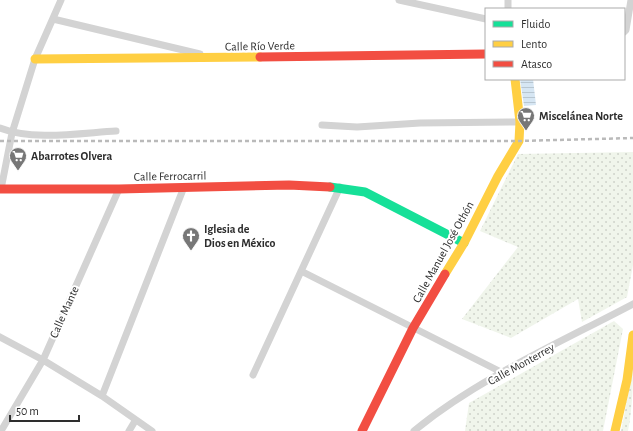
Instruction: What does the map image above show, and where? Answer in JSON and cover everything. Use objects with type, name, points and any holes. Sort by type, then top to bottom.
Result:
[{"type":"street","points":[[0,190],[12,133],[35,59],[60,0]]},
{"type":"street","points":[[399,0],[485,19]]},
{"type":"street","points":[[625,31],[631,0]]},
{"type":"street","points":[[53,19],[220,58]]},
{"type":"street","name":"Calle Río Verde","points":[[35,59],[485,54]]},
{"type":"street","name":"Calle Manuel José Othón","points":[[362,431],[413,328],[464,243],[498,176],[519,141],[520,122],[515,80]]},
{"type":"street","points":[[322,125],[358,127],[420,123],[520,122]]},
{"type":"street","points":[[0,128],[12,133],[35,135],[116,131]]},
{"type":"street","name":"Calle Ferrocarril","points":[[0,190],[289,185],[340,188],[365,192],[464,243]]},
{"type":"street","points":[[102,396],[184,187]]},
{"type":"street","points":[[253,374],[340,188]]},
{"type":"street","name":"Calle Mante","points":[[2,431],[43,360],[119,189]]},
{"type":"street","points":[[301,271],[503,373]]},
{"type":"street","name":"Calle Monterrey","points":[[414,431],[438,412],[503,373],[633,304]]},
{"type":"street","points":[[615,431],[627,380],[633,335]]},
{"type":"street","points":[[0,337],[43,360],[102,396],[135,421],[152,431]]},
{"type":"street","points":[[129,431],[135,421]]},
{"type":"shaded area","points":[[633,152],[633,265],[627,297],[582,322],[578,299],[511,338],[462,319],[518,247],[480,231],[518,154]]},
{"type":"shaded area","points":[[614,321],[623,329],[603,431],[465,431],[469,403]]},
{"type":"shaded area","points":[[633,369],[632,400],[628,431],[621,431]]},
{"type":"water","points":[[520,80],[533,80],[536,105],[524,106]]},
{"type":"railway","points":[[0,141],[519,141],[633,138]]},
{"type":"traffic: fast","points":[[330,187],[365,192],[464,243]]},
{"type":"traffic: slow","points":[[35,59],[260,57]]},
{"type":"traffic: slow","points":[[445,274],[464,243],[498,176],[519,141],[520,122],[515,80]]},
{"type":"traffic: slow","points":[[615,431],[627,380],[633,335]]},
{"type":"traffic: jam","points":[[260,57],[485,54]]},
{"type":"traffic: jam","points":[[0,189],[119,189],[289,185],[330,187]]},
{"type":"traffic: jam","points":[[362,431],[413,328],[445,274]]},
{"type":"place","name":"Miscelánea Norte","points":[[526,131]]},
{"type":"place","name":"Abarrotes Olvera","points":[[18,171]]},
{"type":"place","name":"Iglesia de Dios en México","points":[[191,251]]}]
